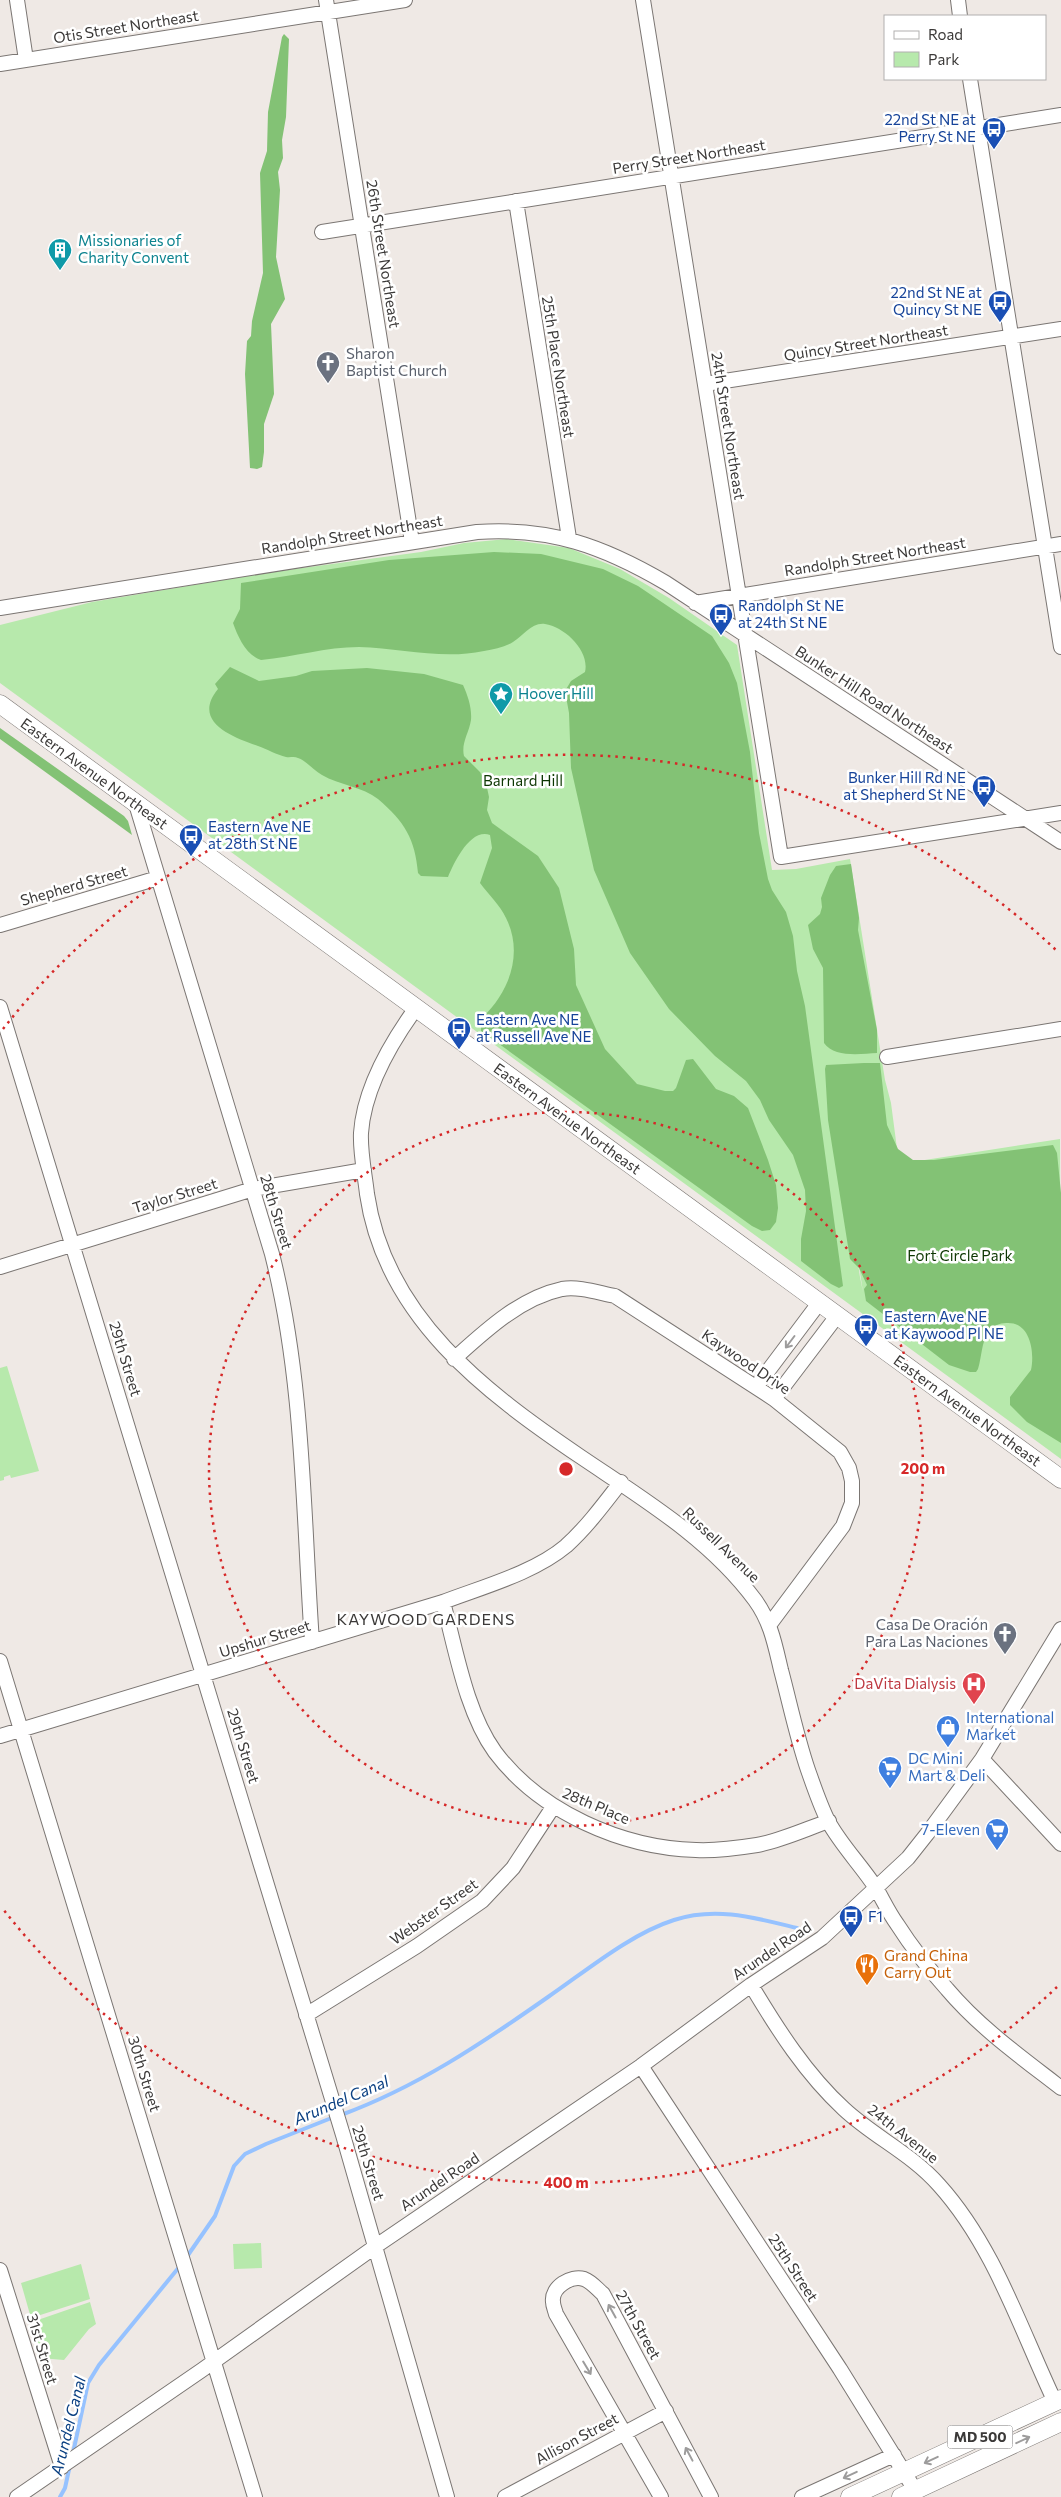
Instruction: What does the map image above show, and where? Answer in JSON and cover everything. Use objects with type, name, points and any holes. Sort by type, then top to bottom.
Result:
[{"type":"main road","name":"Eastern Avenue Northeast","points":[[0,704],[1061,1480]]},
{"type":"main road","name":"MD 500","points":[[850,2497],[905,2472],[1060,2414]]},
{"type":"main road","name":"MD 500","points":[[908,2494],[1060,2414]]},
{"type":"street","points":[[17,0],[26,60]]},
{"type":"street","name":"Otis Street Northeast","points":[[0,64],[327,6],[405,0]]},
{"type":"street","name":"24th Street Northeast","points":[[643,0],[781,858],[1025,819]]},
{"type":"street","points":[[958,0],[960,15]]},
{"type":"street","name":"26th Street Northeast","points":[[327,6],[412,542]]},
{"type":"street","points":[[970,80],[1061,647]]},
{"type":"street","name":"Perry Street Northeast","points":[[322,232],[1061,115]]},
{"type":"street","name":"25th Place Northeast","points":[[516,201],[568,538]]},
{"type":"street","name":"Quincy Street Northeast","points":[[705,384],[1061,329]]},
{"type":"street","name":"Randolph Street Northeast","points":[[0,608],[412,542],[492,531],[530,532],[568,538],[628,562],[745,634]]},
{"type":"street","name":"Randolph Street Northeast","points":[[695,602],[1061,544]]},
{"type":"street","name":"Bunker Hill Road Northeast","points":[[745,634],[1061,842]]},
{"type":"street","name":"28th Street","points":[[136,804],[272,1254],[289,1334],[312,1642]]},
{"type":"street","points":[[1025,819],[1061,813]]},
{"type":"street","name":"Shepherd Street","points":[[0,925],[158,878]]},
{"type":"street","name":"29th Street","points":[[0,1007],[334,2105],[447,2497]]},
{"type":"street","name":"Russell Avenue","points":[[416,1008],[401,1029],[381,1065],[370,1093],[361,1134],[370,1217],[380,1249],[394,1279],[429,1333],[454,1359],[507,1404],[582,1458],[621,1482],[689,1532],[734,1576],[756,1601],[770,1624],[807,1767],[829,1821],[876,1888],[896,1924],[947,1990],[989,2032],[1061,2088]]},
{"type":"street","points":[[887,1057],[1061,1029]]},
{"type":"street","name":"Taylor Street","points":[[0,1267],[253,1189],[364,1170]]},
{"type":"street","name":"Kaywood Drive","points":[[454,1359],[498,1320],[540,1297],[564,1289],[616,1296],[774,1399],[840,1452],[849,1468],[852,1481],[852,1503],[843,1526],[770,1624]]},
{"type":"street","points":[[756,1387],[819,1303]]},
{"type":"street","points":[[774,1399],[837,1316]]},
{"type":"street","name":"Upshur Street","points":[[0,1736],[443,1602],[514,1574],[550,1557],[564,1547],[589,1523],[621,1482]]},
{"type":"street","name":"28th Place","points":[[443,1602],[465,1684],[481,1727],[494,1751],[519,1780],[553,1807],[609,1832],[657,1846],[697,1851],[759,1845],[829,1821]]},
{"type":"street","name":"Arundel Road","points":[[17,2497],[213,2362],[376,2246],[641,2066],[751,1985],[822,1938],[908,1858],[982,1759],[1061,1629]]},
{"type":"street","name":"30th Street","points":[[0,1661],[255,2497]]},
{"type":"street","points":[[982,1759],[1061,1844]]},
{"type":"street","name":"Webster Street","points":[[306,2016],[417,1946],[482,1901],[513,1868],[553,1807]]},
{"type":"street","name":"24th Avenue","points":[[751,1985],[781,2034],[817,2082],[845,2110],[920,2165],[961,2211],[996,2271],[1060,2414]]},
{"type":"street","name":"25th Street","points":[[641,2066],[905,2472],[908,2494]]},
{"type":"street","name":"31st Street","points":[[0,2270],[62,2467]]},
{"type":"street","name":"27th Street","points":[[661,2497],[556,2314],[552,2301],[554,2292],[560,2285],[582,2278],[591,2282],[603,2294],[711,2497]]},
{"type":"street","name":"Allison Street","points":[[505,2497],[666,2411]]},
{"type":"street","points":[[802,2497],[894,2455]]},
{"type":"green space","points":[[284,34],[289,39],[286,117],[282,140],[283,158],[278,172],[280,190],[276,257],[285,299],[271,324],[274,394],[264,424],[262,467],[257,469],[250,468],[245,374],[247,341],[251,336],[252,321],[263,273],[260,173],[267,151],[268,112]]},
{"type":"green space","name":"Barnard Hill","points":[[507,539],[569,548],[620,569],[669,598],[737,645],[772,870],[796,869],[850,859],[885,1080],[891,1103],[899,1164],[1060,1139],[1061,1459],[0,683],[0,625],[92,602],[265,573],[421,552],[464,543]],"holes":[[[833,1106],[834,1106],[863,1292]]]},
{"type":"green space","points":[[494,552],[541,554],[603,569],[638,586],[712,636],[729,663],[737,683],[750,752],[759,833],[768,879],[772,890],[786,912],[793,936],[797,971],[805,1006],[843,1286],[839,1288],[801,1261],[801,1239],[806,1211],[805,1190],[793,1155],[769,1120],[760,1100],[746,1081],[715,1056],[669,1009],[630,953],[594,870],[571,768],[569,713],[565,691],[571,681],[585,672],[586,664],[580,648],[574,641],[553,626],[540,624],[532,627],[513,642],[506,645],[468,653],[437,654],[359,647],[261,660],[247,650],[240,640],[233,623],[240,609],[241,583],[389,560]]},
{"type":"green space","points":[[230,667],[259,681],[296,676],[312,671],[367,668],[424,674],[463,685],[469,702],[471,716],[463,751],[464,756],[480,772],[486,783],[489,797],[487,810],[492,823],[538,856],[559,888],[574,949],[576,985],[605,1049],[637,1084],[665,1091],[673,1091],[676,1088],[686,1060],[693,1059],[716,1089],[734,1096],[748,1108],[776,1185],[778,1208],[776,1222],[770,1230],[762,1231],[752,1226],[481,1031],[481,1019],[499,997],[511,972],[514,945],[504,913],[480,883],[492,848],[490,835],[483,834],[476,837],[464,848],[448,877],[421,876],[418,873],[417,861],[407,832],[395,815],[378,799],[322,775],[301,759],[279,755],[237,738],[218,726],[212,719],[209,711],[211,701],[218,689],[215,684]]},
{"type":"green space","points":[[0,728],[124,816],[128,821],[132,835],[0,739]]},
{"type":"green space","points":[[851,864],[859,918],[858,930],[877,1030],[877,1053],[841,1053],[828,1048],[824,1043],[823,968],[813,949],[808,925],[820,914],[822,907],[821,898],[830,875],[836,866]]},
{"type":"green space","name":"Fort Circle Park","points":[[880,1063],[887,1125],[898,1149],[913,1160],[934,1160],[1053,1145],[1057,1153],[1061,1193],[1061,1443],[1027,1422],[1010,1405],[1010,1397],[1031,1370],[1032,1363],[1029,1339],[1021,1327],[1006,1323],[992,1328],[984,1340],[978,1369],[976,1372],[970,1372],[949,1365],[866,1301],[864,1289],[867,1285],[859,1268],[850,1259],[828,1120],[825,1069],[826,1065]]},
{"type":"green space","points":[[7,1366],[39,1471],[11,1478],[10,1475],[0,1481],[0,1368]]},
{"type":"green space","points":[[261,2243],[262,2268],[234,2269],[233,2244]]},
{"type":"green space","points":[[81,2264],[90,2299],[31,2318],[21,2283]]},
{"type":"green space","points":[[90,2302],[96,2324],[89,2329],[64,2360],[40,2358],[32,2322]]},
{"type":"waterway","name":"Arundel Canal","points":[[341,2115],[396,2091],[448,2063],[473,2048],[609,1954],[658,1926],[690,1916],[721,1914],[751,1917],[797,1928]]},
{"type":"waterway","name":"Arundel Canal","points":[[186,2258],[215,2216],[234,2166],[245,2154],[334,2117]]},
{"type":"waterway","name":"Arundel Canal","points":[[73,2453],[88,2383],[99,2365],[180,2266]]},
{"type":"waterway","name":"Arundel Canal","points":[[60,2497],[65,2488],[70,2465]]},
{"type":"place","name":"22nd St NE at Perry St NE","points":[[994,150]]},
{"type":"place","name":"Missionaries of Charity Convent","points":[[60,271]]},
{"type":"place","name":"22nd St NE at Quincy St NE","points":[[1000,323]]},
{"type":"place","name":"Sharon Baptist Church","points":[[328,384]]},
{"type":"place","name":"Randolph St NE at 24th St NE","points":[[721,636]]},
{"type":"place","name":"Hoover Hill","points":[[501,715]]},
{"type":"place","name":"Bunker Hill Rd NE at Shepherd St NE","points":[[984,808]]},
{"type":"place","name":"Eastern Ave NE at 28th St NE","points":[[191,857]]},
{"type":"place","name":"Eastern Ave NE at Russell Ave NE","points":[[459,1050]]},
{"type":"place","name":"Eastern Ave NE at Kaywood Pl NE","points":[[866,1347]]},
{"type":"place","name":"Casa De Oración Para Las Naciones","points":[[1005,1655]]},
{"type":"place","name":"DaVita Dialysis","points":[[974,1705]]},
{"type":"place","name":"International Market","points":[[948,1748]]},
{"type":"place","name":"DC Mini Mart & Deli","points":[[890,1789]]},
{"type":"place","name":"7-Eleven","points":[[997,1851]]},
{"type":"place","name":"F1","points":[[851,1938]]},
{"type":"place","name":"Grand China Carry Out","points":[[867,1986]]},
{"type":"district","name":"KAYWOOD GARDENS","points":[[426,1619]]}]
